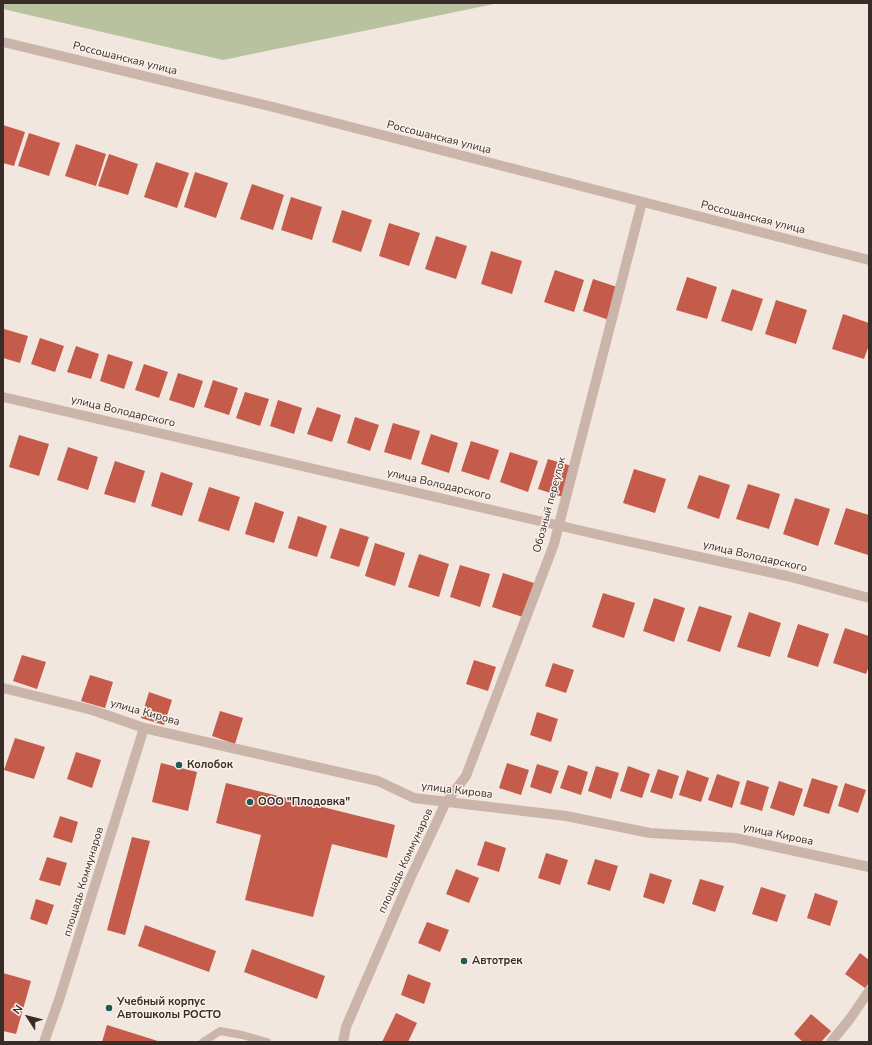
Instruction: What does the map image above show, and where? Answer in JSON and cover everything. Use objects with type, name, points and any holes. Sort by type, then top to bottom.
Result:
[{"type":"street","name":"Россошанская улица","points":[[3,42],[272,107],[869,260]]},
{"type":"street","name":"Обозный переулок","points":[[446,802],[466,776],[554,544],[642,202]]},
{"type":"street","name":"улица Володарского","points":[[3,397],[614,538],[787,576],[869,598]]},
{"type":"street","name":"улица Кирова","points":[[3,688],[92,710],[144,728],[378,781],[414,798],[566,816],[650,833],[736,838],[869,867]]},
{"type":"street","name":"площадь Коммунаров","points":[[44,1042],[64,985],[144,728]]},
{"type":"street","name":"площадь Коммунаров","points":[[343,1042],[346,1027],[407,886],[446,802]]},
{"type":"street","points":[[831,1042],[849,1020],[869,991]]},
{"type":"lane","points":[[203,1042],[220,1031],[267,1042]]},
{"type":"green space","points":[[3,3],[499,3],[223,60],[3,9]]},
{"type":"building","points":[[3,125],[25,132],[14,166],[3,163]]},
{"type":"building","points":[[29,133],[60,143],[49,176],[18,166]]},
{"type":"building","points":[[76,144],[106,154],[96,186],[65,176]]},
{"type":"building","points":[[109,154],[138,164],[128,195],[98,186]]},
{"type":"building","points":[[156,162],[189,173],[177,208],[144,197]]},
{"type":"building","points":[[195,172],[228,183],[216,218],[184,207]]},
{"type":"building","points":[[252,184],[284,195],[273,230],[240,219]]},
{"type":"building","points":[[291,197],[322,207],[312,240],[281,230]]},
{"type":"building","points":[[342,210],[372,220],[361,252],[332,242]]},
{"type":"building","points":[[389,223],[420,233],[409,266],[379,256]]},
{"type":"building","points":[[436,236],[467,246],[456,279],[425,269]]},
{"type":"building","points":[[491,251],[522,261],[512,294],[481,284]]},
{"type":"building","points":[[555,270],[584,280],[574,312],[544,302]]},
{"type":"building","points":[[687,277],[717,287],[707,319],[676,310]]},
{"type":"building","points":[[593,279],[623,289],[612,321],[583,311]]},
{"type":"building","points":[[732,289],[763,299],[752,331],[721,321]]},
{"type":"building","points":[[776,300],[807,310],[796,344],[765,334]]},
{"type":"building","points":[[843,314],[869,323],[869,345],[864,359],[832,349]]},
{"type":"building","points":[[4,329],[28,336],[20,363],[3,358]]},
{"type":"building","points":[[40,338],[64,346],[55,372],[31,364]]},
{"type":"building","points":[[76,346],[99,354],[91,379],[67,372]]},
{"type":"building","points":[[108,354],[133,362],[124,389],[100,381]]},
{"type":"building","points":[[144,364],[168,372],[159,398],[135,390]]},
{"type":"building","points":[[178,373],[203,381],[194,408],[169,400]]},
{"type":"building","points":[[213,380],[238,388],[229,415],[204,407]]},
{"type":"building","points":[[245,392],[269,399],[260,426],[236,418]]},
{"type":"building","points":[[278,400],[302,408],[294,434],[270,426]]},
{"type":"building","points":[[317,407],[341,415],[332,442],[307,434]]},
{"type":"building","points":[[355,417],[379,425],[370,451],[347,443]]},
{"type":"building","points":[[393,423],[420,431],[411,460],[384,452]]},
{"type":"building","points":[[431,434],[458,443],[449,473],[421,464]]},
{"type":"building","points":[[19,435],[49,444],[39,476],[9,467]]},
{"type":"building","points":[[471,441],[499,450],[489,480],[461,471]]},
{"type":"building","points":[[68,447],[98,457],[88,490],[57,480]]},
{"type":"building","points":[[510,452],[538,461],[528,492],[500,482]]},
{"type":"building","points":[[548,459],[575,467],[566,498],[538,489]]},
{"type":"building","points":[[115,461],[145,471],[135,503],[104,494]]},
{"type":"building","points":[[634,469],[666,479],[655,513],[623,503]]},
{"type":"building","points":[[161,472],[193,483],[182,516],[151,506]]},
{"type":"building","points":[[699,475],[730,485],[719,519],[687,508]]},
{"type":"building","points":[[748,484],[780,494],[769,529],[736,519]]},
{"type":"building","points":[[209,487],[240,497],[229,531],[198,521]]},
{"type":"building","points":[[795,498],[830,509],[818,546],[783,534]]},
{"type":"building","points":[[255,502],[284,512],[274,543],[245,534]]},
{"type":"building","points":[[846,508],[869,515],[868,555],[834,544]]},
{"type":"building","points":[[298,516],[327,526],[317,557],[288,548]]},
{"type":"building","points":[[340,528],[369,537],[359,567],[330,558]]},
{"type":"building","points":[[375,543],[405,553],[395,586],[365,576]]},
{"type":"building","points":[[419,554],[449,564],[439,597],[408,587]]},
{"type":"building","points":[[460,565],[490,574],[480,607],[450,597]]},
{"type":"building","points":[[503,573],[534,583],[523,617],[492,607]]},
{"type":"building","points":[[603,593],[635,603],[624,638],[592,627]]},
{"type":"building","points":[[654,598],[685,608],[674,642],[643,631]]},
{"type":"building","points":[[699,606],[732,616],[720,652],[687,641]]},
{"type":"building","points":[[749,612],[781,623],[770,657],[737,647]]},
{"type":"building","points":[[798,624],[829,634],[818,667],[787,657]]},
{"type":"building","points":[[845,628],[869,636],[869,666],[866,674],[833,663]]},
{"type":"building","points":[[22,655],[46,662],[37,689],[13,681]]},
{"type":"building","points":[[474,660],[496,667],[488,691],[466,684]]},
{"type":"building","points":[[553,663],[574,670],[566,693],[545,686]]},
{"type":"building","points":[[90,675],[113,682],[105,708],[81,701]]},
{"type":"building","points":[[149,692],[172,700],[164,725],[141,718]]},
{"type":"building","points":[[220,711],[243,718],[235,744],[212,736]]},
{"type":"building","points":[[537,712],[558,719],[551,742],[530,735]]},
{"type":"building","points":[[15,738],[45,747],[34,779],[4,770]]},
{"type":"building","points":[[76,752],[101,760],[92,788],[67,779]]},
{"type":"building","points":[[161,763],[197,772],[188,811],[152,802]]},
{"type":"building","points":[[507,763],[529,770],[521,795],[499,788]]},
{"type":"building","points":[[537,764],[559,771],[551,794],[530,787]]},
{"type":"building","points":[[568,765],[588,772],[581,795],[560,788]]},
{"type":"building","points":[[596,766],[619,773],[611,799],[588,791]]},
{"type":"building","points":[[628,766],[650,774],[642,798],[620,791]]},
{"type":"building","points":[[658,769],[679,776],[672,799],[650,792]]},
{"type":"building","points":[[687,770],[709,778],[701,802],[679,795]]},
{"type":"building","points":[[717,774],[740,782],[732,808],[708,800]]},
{"type":"building","points":[[812,778],[838,786],[829,814],[803,806]]},
{"type":"building","points":[[747,780],[769,787],[762,811],[740,804]]},
{"type":"building","points":[[779,781],[803,789],[794,816],[770,808]]},
{"type":"building","points":[[226,783],[395,825],[387,858],[332,844],[313,917],[245,900],[261,835],[216,823]]},
{"type":"building","points":[[845,783],[866,790],[858,813],[838,806]]},
{"type":"building","points":[[60,816],[78,822],[72,843],[53,837]]},
{"type":"building","points":[[132,837],[150,841],[125,935],[107,930]]},
{"type":"building","points":[[485,841],[506,848],[499,872],[477,865]]},
{"type":"building","points":[[546,853],[568,860],[560,885],[538,878]]},
{"type":"building","points":[[47,857],[67,863],[60,886],[39,880]]},
{"type":"building","points":[[595,859],[618,866],[610,891],[587,884]]},
{"type":"building","points":[[456,869],[479,878],[469,903],[446,894]]},
{"type":"building","points":[[650,873],[672,880],[664,904],[643,897]]},
{"type":"building","points":[[700,879],[724,886],[715,912],[692,904]]},
{"type":"building","points":[[761,887],[786,895],[777,922],[752,914]]},
{"type":"building","points":[[815,893],[838,901],[830,926],[807,918]]},
{"type":"building","points":[[36,899],[54,905],[47,925],[30,919]]},
{"type":"building","points":[[427,922],[449,930],[440,952],[418,943]]},
{"type":"building","points":[[145,925],[216,951],[209,972],[138,946]]},
{"type":"building","points":[[252,949],[325,976],[317,999],[244,972]]},
{"type":"building","points":[[860,953],[869,960],[869,983],[865,988],[845,974]]},
{"type":"building","points":[[3,973],[31,981],[16,1034],[3,1031]]},
{"type":"building","points":[[408,974],[431,983],[424,1004],[401,995]]},
{"type":"building","points":[[396,1013],[417,1023],[408,1042],[382,1042]]},
{"type":"building","points":[[811,1014],[831,1031],[821,1042],[803,1042],[794,1034]]},
{"type":"building","points":[[107,1025],[161,1042],[102,1042]]},
{"type":"place","name":"Колобок","points":[[179,765]]},
{"type":"place","name":"ООО \"Плодовка\"","points":[[250,802]]},
{"type":"place","name":"Автотрек","points":[[464,961]]},
{"type":"place","name":"Учебный корпус Автошколы РОСТО","points":[[109,1008]]}]
